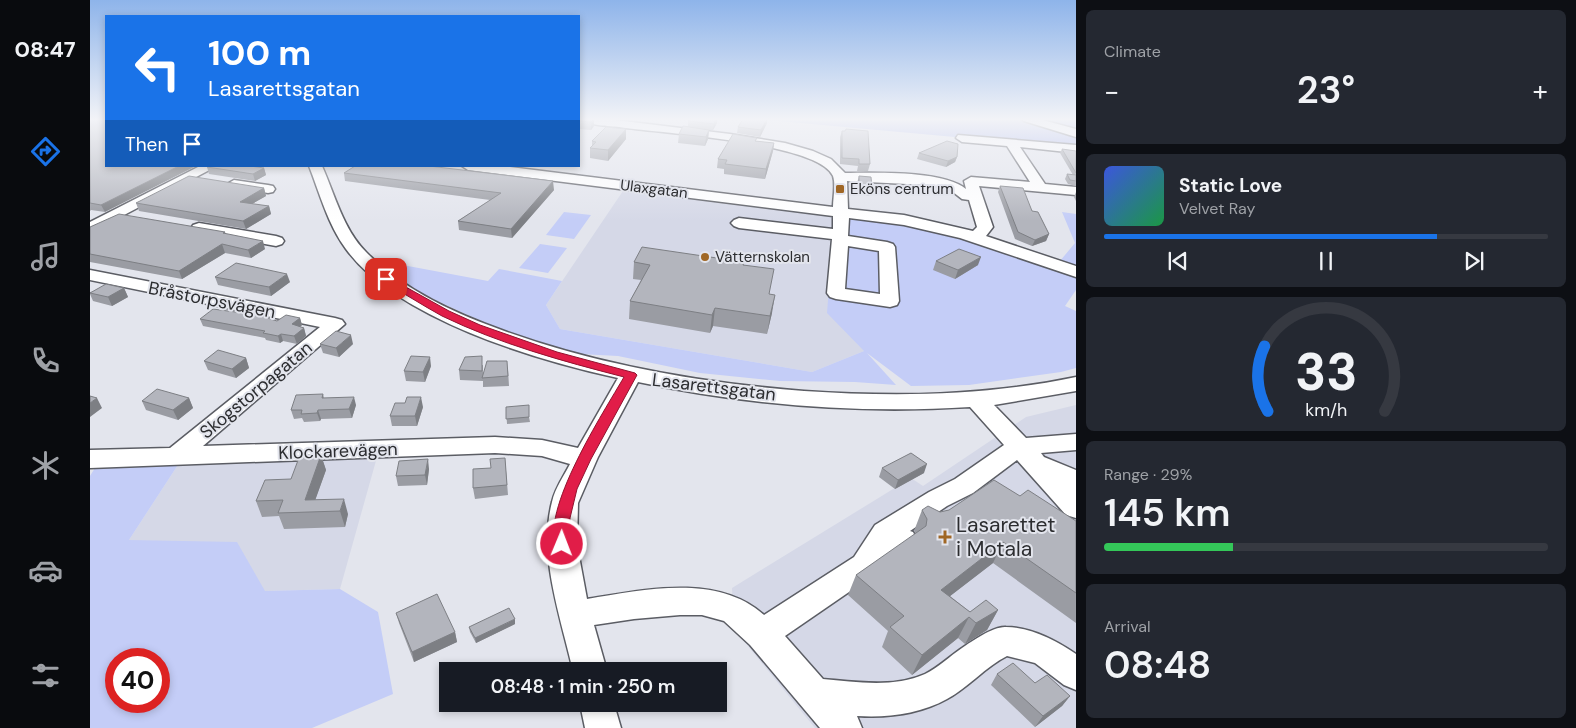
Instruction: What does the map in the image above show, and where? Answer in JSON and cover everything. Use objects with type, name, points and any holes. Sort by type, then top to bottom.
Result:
[{"type":"street","points":[[739,222],[840,238],[887,248],[890,301],[836,293],[840,238],[840,177],[832,167],[819,158],[804,153]]},
{"type":"street","points":[[1018,153],[1041,188]]},
{"type":"street","name":"Lasarettsgatan","points":[[315,167],[337,220],[349,243],[358,254],[386,279],[445,313],[553,355],[631,375],[706,388],[801,398],[920,402],[977,400],[1039,392],[1076,384]]},
{"type":"street","name":"Ulaxgatan","points":[[479,167],[630,181],[904,220],[971,236],[1076,272]]},
{"type":"street","points":[[90,228],[189,177],[213,176],[268,189]]},
{"type":"street","points":[[840,177],[909,179],[953,186],[963,191],[967,200],[971,236],[985,226],[971,181],[1076,192]]},
{"type":"street","points":[[117,214],[145,219]]},
{"type":"street","points":[[183,225],[276,241]]},
{"type":"street","name":"Bråstorpsvägen","points":[[90,276],[335,324]]},
{"type":"street","name":"Skogstorpagatan","points":[[176,456],[335,324]]},
{"type":"street","points":[[588,662],[562,544],[563,518],[570,489],[631,375]]},
{"type":"street","points":[[977,400],[1076,508]]},
{"type":"street","points":[[866,564],[885,533],[938,498],[1026,454],[1076,442]]},
{"type":"street","name":"Klockarevägen","points":[[90,459],[517,445],[542,448],[585,459]]},
{"type":"street","points":[[1026,454],[1076,481]]},
{"type":"street","points":[[932,520],[952,507],[964,486]]},
{"type":"street","points":[[762,634],[903,540]]},
{"type":"street","points":[[576,614],[679,602],[711,603],[734,610],[762,634],[844,728]]},
{"type":"street","points":[[813,694],[868,699],[904,697],[935,687],[984,651],[1005,642],[1025,645],[1046,652],[1076,674]]},
{"type":"street","points":[[599,712],[603,728]]},
{"type":"shaded area","name":"Vätternskolan","points":[[627,185],[835,210],[864,351],[812,372],[560,329],[546,305]]},
{"type":"shaded area","points":[[835,210],[889,216],[1076,272],[1076,290],[1065,306],[1076,311],[1076,368],[1061,372],[969,385],[911,386],[867,353],[896,385],[855,382],[780,381],[700,373],[618,356],[580,354],[502,330],[416,291],[391,269],[392,263],[488,281],[499,269],[562,281],[546,305],[560,329],[812,372],[864,351],[827,313]]},
{"type":"shaded area","points":[[564,212],[591,215],[574,239],[546,235]]},
{"type":"shaded area","points":[[1062,212],[1076,214],[1076,265],[1060,261],[1075,243]]},
{"type":"shaded area","points":[[540,244],[567,248],[548,273],[519,268]]},
{"type":"shaded area","name":"Lasarettet i Motala","points":[[1076,405],[1076,728],[815,728],[734,629],[732,588],[911,478],[923,486],[1026,417]]},
{"type":"shaded area","points":[[379,450],[340,589],[265,591],[129,540],[187,451]]},
{"type":"shaded area","points":[[187,451],[129,540],[237,542],[265,591],[340,589],[378,612],[393,694],[312,728],[90,728],[90,476],[103,455]]},
{"type":"building","points":[[90,153],[105,153],[105,167],[177,167],[101,205],[90,203]]},
{"type":"building","points":[[722,153],[771,153],[766,169],[725,164],[727,160],[718,159]]},
{"type":"building","points":[[842,153],[869,153],[870,164],[859,164],[859,159],[842,158]]},
{"type":"building","points":[[919,153],[957,153],[957,157],[948,161]]},
{"type":"building","points":[[1064,153],[1076,153],[1076,173]]},
{"type":"building","points":[[207,167],[264,168],[253,174]]},
{"type":"building","points":[[353,167],[437,167],[553,181],[511,229],[458,221],[501,193],[344,173]]},
{"type":"building","points":[[1067,174],[1076,175],[1076,181],[1070,180]]},
{"type":"building","points":[[189,176],[264,188],[240,202],[269,206],[243,221],[136,203]]},
{"type":"building","points":[[859,176],[871,177],[872,188],[859,187]]},
{"type":"building","points":[[1000,186],[1023,188],[1032,211],[1038,212],[1049,234],[1035,240],[1018,232]]},
{"type":"building","points":[[119,214],[225,232],[223,233],[263,241],[248,250],[222,244],[179,271],[90,254],[90,227]]},
{"type":"building","points":[[642,247],[744,262],[743,265],[774,269],[769,294],[775,295],[770,316],[715,308],[712,315],[630,301],[650,265],[634,262]]},
{"type":"building","points":[[959,249],[981,257],[958,270],[936,261]]},
{"type":"building","points":[[236,263],[287,274],[269,287],[215,277]]},
{"type":"building","points":[[106,284],[124,288],[108,297],[90,293]]},
{"type":"building","points":[[213,309],[258,315],[277,321],[286,315],[300,318],[292,324],[304,328],[294,336],[281,334],[278,336],[263,333],[265,331],[200,319]]},
{"type":"building","points":[[336,331],[351,335],[336,348],[320,344]]},
{"type":"building","points":[[218,350],[246,358],[232,369],[204,361]]},
{"type":"building","points":[[411,356],[430,357],[423,372],[404,371]]},
{"type":"building","points":[[482,356],[482,371],[459,370],[465,357]]},
{"type":"building","points":[[487,361],[507,361],[508,376],[482,378]]},
{"type":"building","points":[[157,389],[189,398],[173,410],[142,401]]},
{"type":"building","points":[[323,394],[322,398],[354,397],[349,409],[318,410],[317,413],[301,414],[302,410],[291,410],[296,395]]},
{"type":"building","points":[[90,396],[97,398],[90,403]]},
{"type":"building","points":[[407,397],[421,397],[415,416],[390,416],[395,403],[405,403]]},
{"type":"building","points":[[529,405],[529,417],[506,419],[506,407]]},
{"type":"building","points":[[911,453],[927,464],[898,480],[882,468]]},
{"type":"building","points":[[300,455],[321,455],[305,500],[344,499],[340,511],[278,513],[283,500],[256,501],[265,480],[291,479]]},
{"type":"building","points":[[505,458],[507,485],[473,488],[473,469],[491,468],[490,459]]},
{"type":"building","points":[[428,459],[425,475],[396,476],[399,461]]},
{"type":"building","points":[[994,480],[1020,496],[1028,490],[1076,521],[1076,593],[1003,542],[941,590],[970,612],[986,600],[998,610],[976,623],[969,617],[922,655],[890,627],[904,616],[856,575],[926,526],[927,519],[922,510],[928,506],[940,512],[949,510]]},
{"type":"building","points":[[437,594],[455,632],[412,652],[396,613]]},
{"type":"building","points":[[509,608],[515,619],[475,638],[469,627]]},
{"type":"building","points":[[1013,663],[1035,683],[1047,675],[1070,696],[1043,716],[997,674]]},
{"type":"place","name":"Eköns centrum","points":[[840,189]]},
{"type":"place","name":"Vätternskolan","points":[[705,257]]},
{"type":"place","name":"Lasarettet i Motala","points":[[945,537]]},
{"type":"route","points":[[386,279],[445,313],[504,338],[553,355],[631,375],[570,489],[563,518],[562,544]]}]
